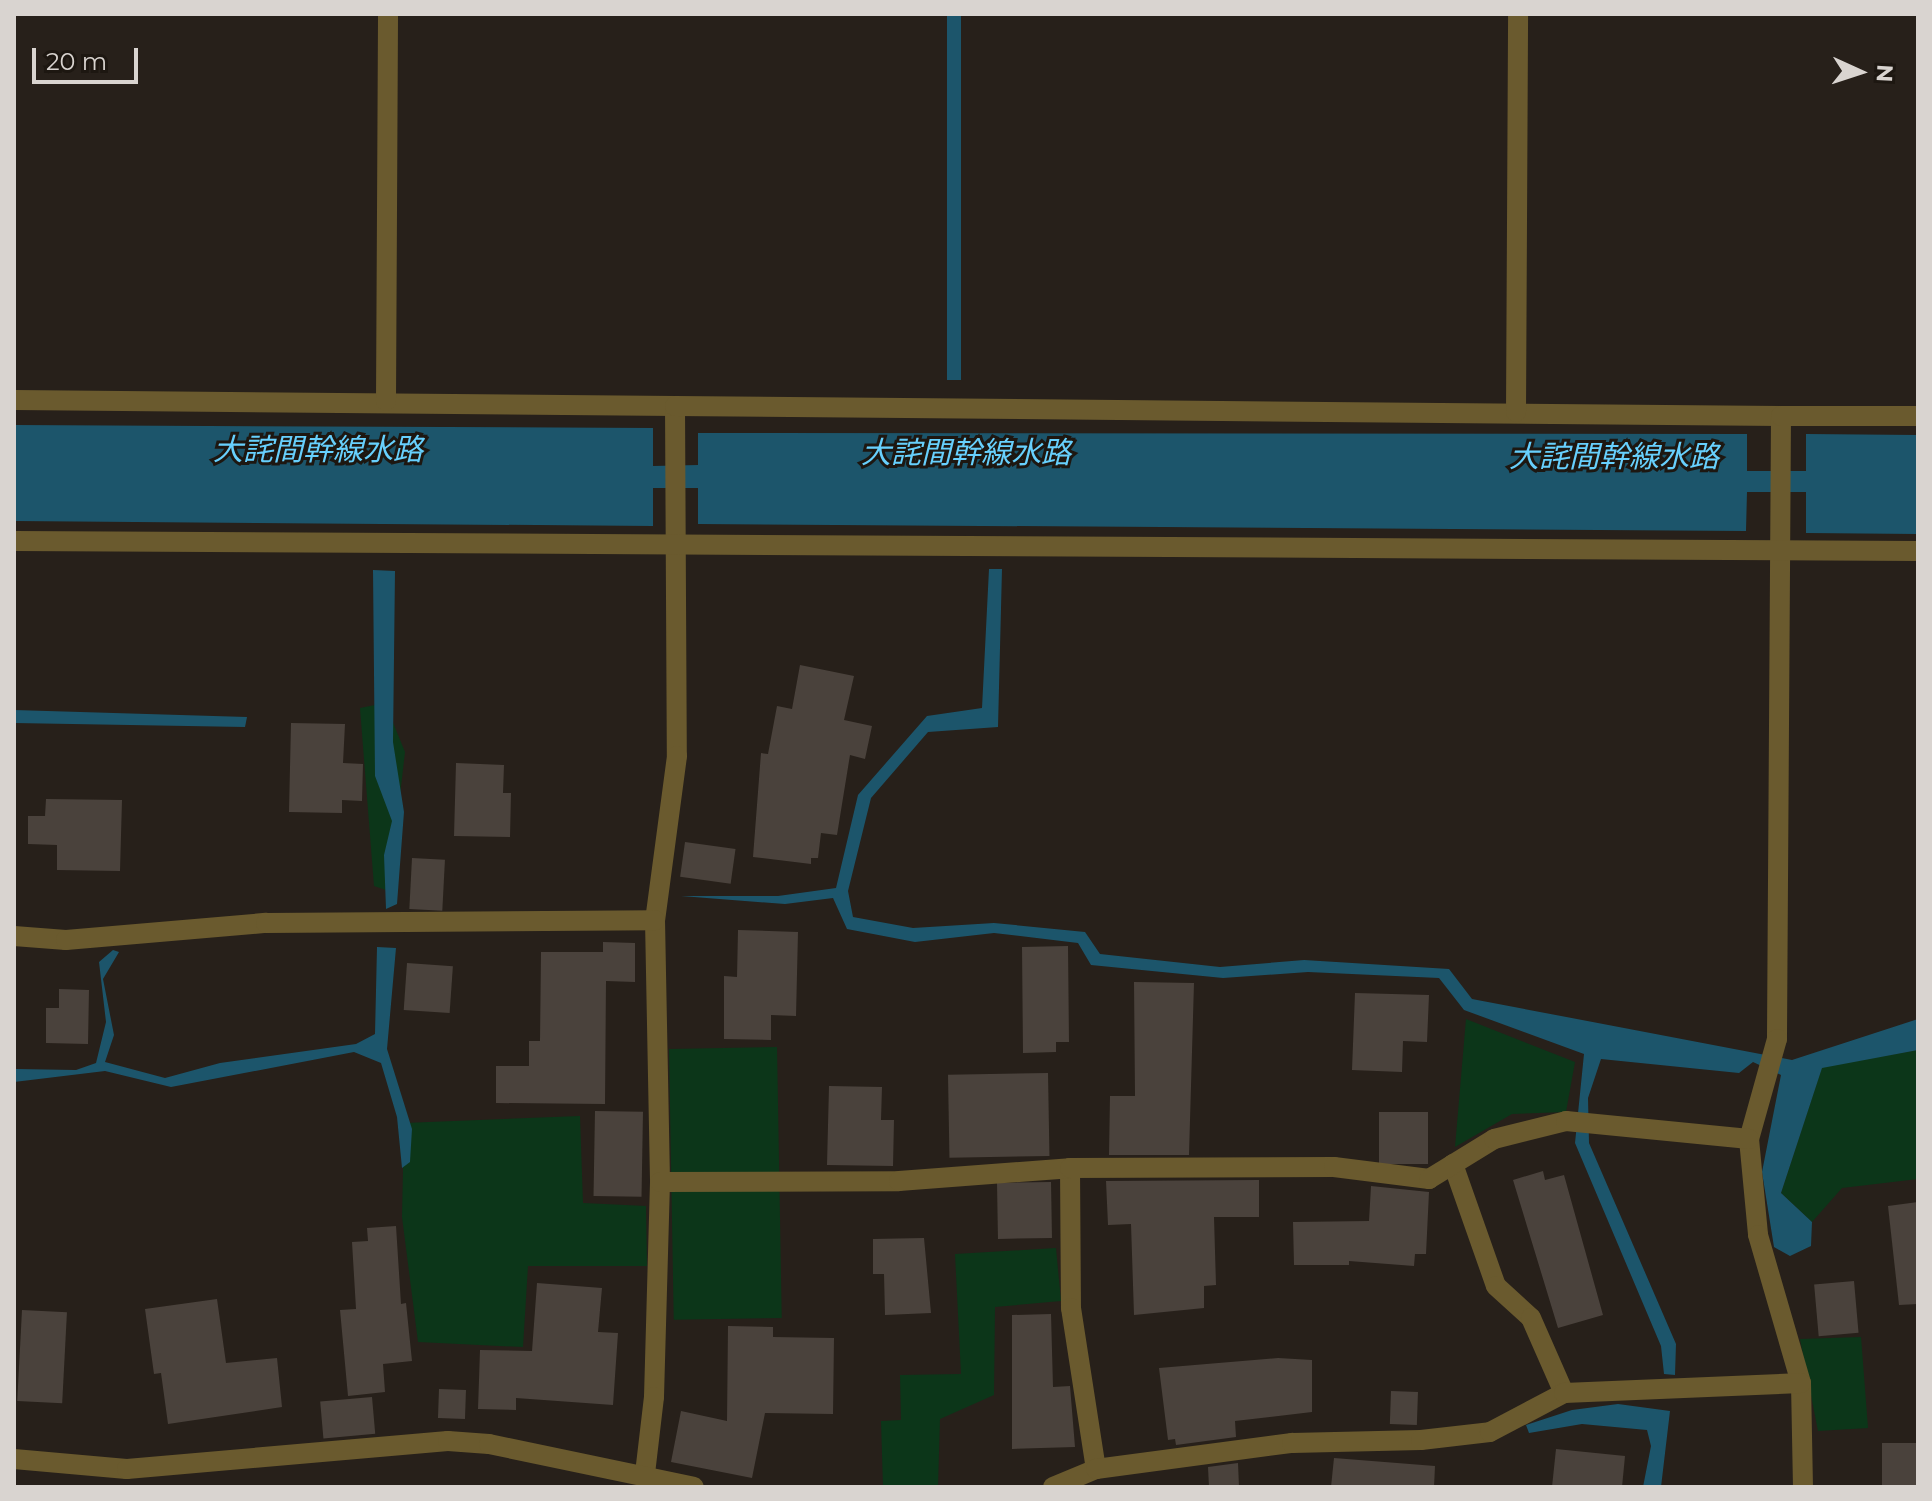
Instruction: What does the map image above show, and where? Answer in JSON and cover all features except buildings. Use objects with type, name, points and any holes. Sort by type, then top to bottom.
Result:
[{"type":"street","points":[[386,401],[388,14]]},
{"type":"street","points":[[1516,412],[1518,14]]},
{"type":"street","points":[[14,400],[1918,416]]},
{"type":"street","points":[[645,1474],[654,1397],[660,1182],[655,920],[677,756],[675,406]]},
{"type":"street","points":[[1781,416],[1777,1039],[1749,1139],[1758,1235],[1801,1383],[1803,1487]]},
{"type":"street","points":[[14,541],[1918,551]]},
{"type":"street","points":[[14,936],[66,940],[266,923],[655,920]]},
{"type":"street","points":[[660,1182],[899,1181],[1070,1168],[1334,1167],[1429,1179],[1494,1139],[1566,1121],[1749,1139]]},
{"type":"street","points":[[1453,1164],[1496,1286],[1531,1318],[1564,1393]]},
{"type":"street","points":[[1070,1168],[1071,1308],[1096,1469]]},
{"type":"street","points":[[1053,1487],[1096,1469],[1292,1443],[1421,1440],[1490,1432],[1564,1393],[1801,1383]]},
{"type":"street","points":[[14,1459],[127,1469],[448,1441],[489,1444],[645,1474],[694,1487]]},
{"type":"green space","points":[[385,703],[405,752],[389,891],[374,886],[360,708]]},
{"type":"green space","points":[[1466,1019],[1575,1062],[1566,1112],[1512,1114],[1455,1147]]},
{"type":"green space","points":[[777,1047],[782,1318],[674,1320],[669,1049]]},
{"type":"green space","points":[[1918,1050],[1918,1179],[1842,1188],[1812,1222],[1781,1193],[1822,1067]]},
{"type":"green space","points":[[580,1116],[583,1203],[646,1206],[647,1266],[528,1266],[523,1347],[418,1342],[402,1217],[404,1123]]},
{"type":"green space","points":[[1056,1248],[1061,1301],[995,1307],[994,1395],[940,1419],[938,1487],[883,1487],[881,1421],[901,1420],[900,1375],[961,1374],[955,1254]]},
{"type":"green space","points":[[1861,1337],[1868,1428],[1818,1431],[1800,1339]]},
{"type":"water","points":[[947,14],[961,14],[961,380],[947,380]]},
{"type":"water","name":"大詫間幹線水路","points":[[14,425],[653,428],[653,466],[698,465],[698,433],[1747,434],[1747,471],[1806,471],[1806,434],[1918,435],[1918,534],[1806,533],[1806,492],[1747,492],[1746,531],[698,524],[698,488],[653,488],[653,526],[14,521]]},
{"type":"water","points":[[989,569],[1002,569],[998,727],[928,732],[871,798],[848,891],[853,917],[913,928],[994,923],[1085,932],[1100,954],[1220,967],[1304,960],[1449,969],[1472,999],[1792,1060],[1918,1019],[1918,1050],[1822,1068],[1781,1193],[1812,1222],[1811,1246],[1790,1256],[1774,1247],[1762,1172],[1781,1075],[1753,1062],[1739,1073],[1601,1059],[1588,1098],[1589,1143],[1676,1344],[1675,1375],[1664,1374],[1661,1346],[1575,1143],[1584,1054],[1464,1010],[1439,978],[1308,972],[1223,978],[1091,965],[1078,943],[994,933],[915,942],[847,929],[833,898],[785,904],[681,896],[778,896],[836,888],[858,795],[927,716],[982,708]]},
{"type":"water","points":[[373,570],[395,571],[393,742],[404,812],[397,904],[386,909],[384,855],[392,821],[375,776]]},
{"type":"water","points":[[14,710],[247,717],[245,727],[14,723]]},
{"type":"water","points":[[377,947],[396,948],[387,1049],[412,1129],[410,1162],[402,1168],[397,1117],[381,1063],[354,1052],[171,1087],[105,1071],[14,1082],[16,1069],[76,1070],[96,1063],[106,1022],[99,962],[113,950],[119,952],[103,979],[114,1035],[105,1062],[165,1078],[220,1063],[356,1044],[375,1034]]},
{"type":"water","points":[[1618,1404],[1670,1411],[1661,1487],[1643,1487],[1651,1446],[1647,1430],[1582,1424],[1529,1433],[1526,1425],[1572,1410]]}]
